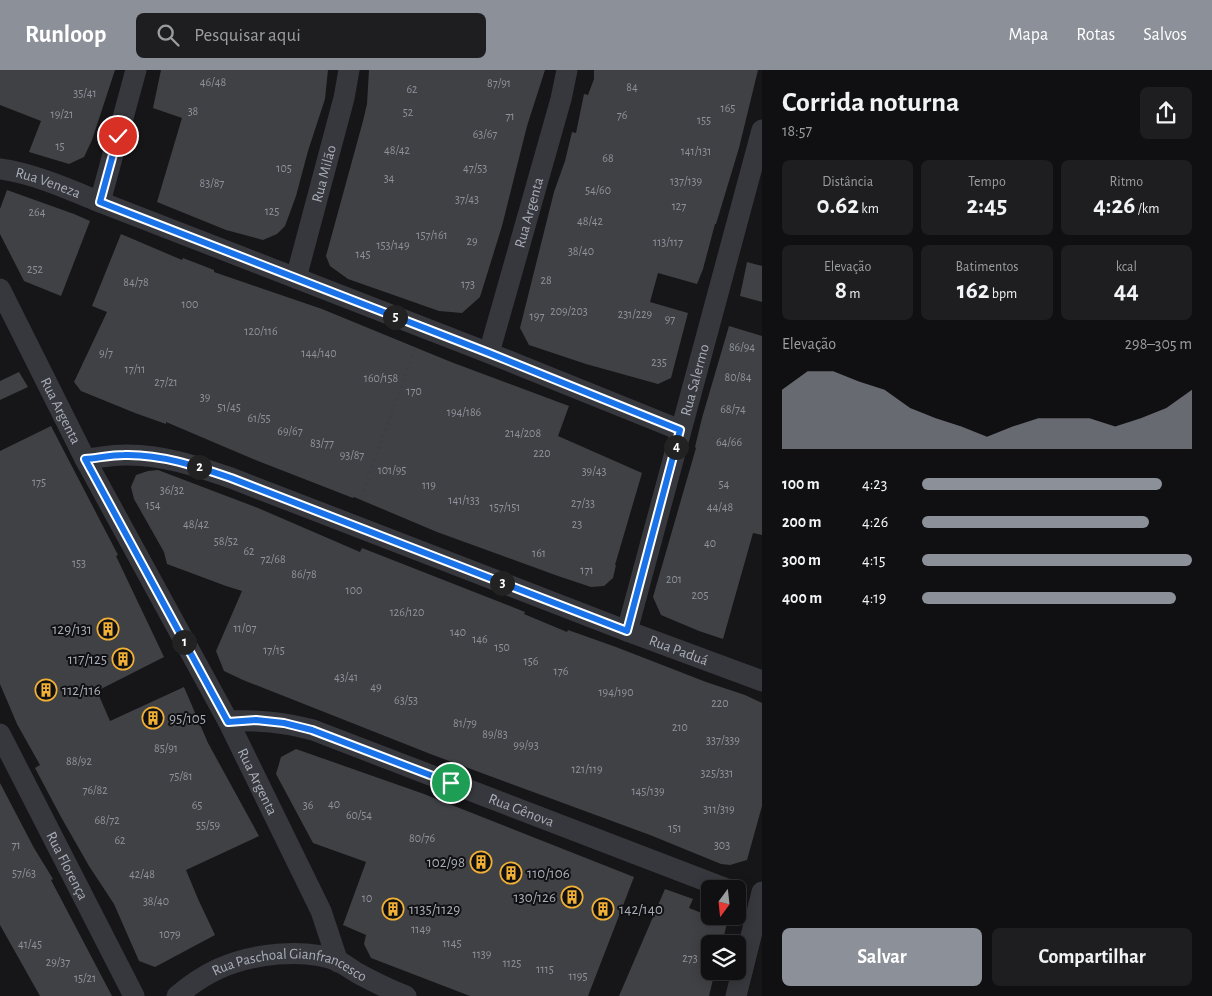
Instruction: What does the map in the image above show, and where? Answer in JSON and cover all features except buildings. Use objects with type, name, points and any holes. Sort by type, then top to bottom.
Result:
[{"type":"street","points":[[100,202],[136,70]]},
{"type":"street","name":"Rua Milão","points":[[296,278],[344,98],[349,70]]},
{"type":"street","name":"Rua Argenta","points":[[489,353],[561,99],[567,70]]},
{"type":"street","name":"Rua Salermo","points":[[627,631],[762,130]]},
{"type":"street","name":"Rua Veneza","points":[[0,169],[15,171],[49,182],[489,353],[680,430]]},
{"type":"street","name":"Rua Argenta","points":[[0,289],[85,459],[228,722],[321,911],[338,962]]},
{"type":"street","name":"Rua Paduá","points":[[85,459],[124,455],[150,456],[184,462],[231,478],[627,631],[762,681]]},
{"type":"street","name":"Rua Gênova","points":[[228,722],[256,720],[284,723],[312,730],[704,880]]},
{"type":"street","name":"Rua Florença","points":[[0,734],[134,996]]},
{"type":"street","points":[[736,996],[761,897],[746,894]]},
{"type":"street","name":"Rua Paschoal Gianfrancesco","points":[[177,996],[194,982],[219,968],[256,957],[295,953],[318,955],[338,962],[382,987],[406,996]]},
{"type":"path","points":[[361,498],[416,344]]},
{"type":"place","name":"129/131","points":[[108,629]]},
{"type":"place","name":"117/125","points":[[123,659]]},
{"type":"place","name":"112/116","points":[[46,690]]},
{"type":"place","name":"95/105","points":[[153,718]]},
{"type":"place","name":"102/98","points":[[481,862]]},
{"type":"place","name":"110/106","points":[[511,873]]},
{"type":"place","name":"130/126","points":[[572,897]]},
{"type":"place","name":"1135/1129","points":[[393,909]]},
{"type":"place","name":"142/140","points":[[603,909]]},
{"type":"route","points":[[118,136],[100,202],[489,353],[680,430],[627,631],[231,478],[184,462],[150,456],[124,455],[85,459],[228,722],[256,720],[284,723],[312,730],[451,783]]}]
